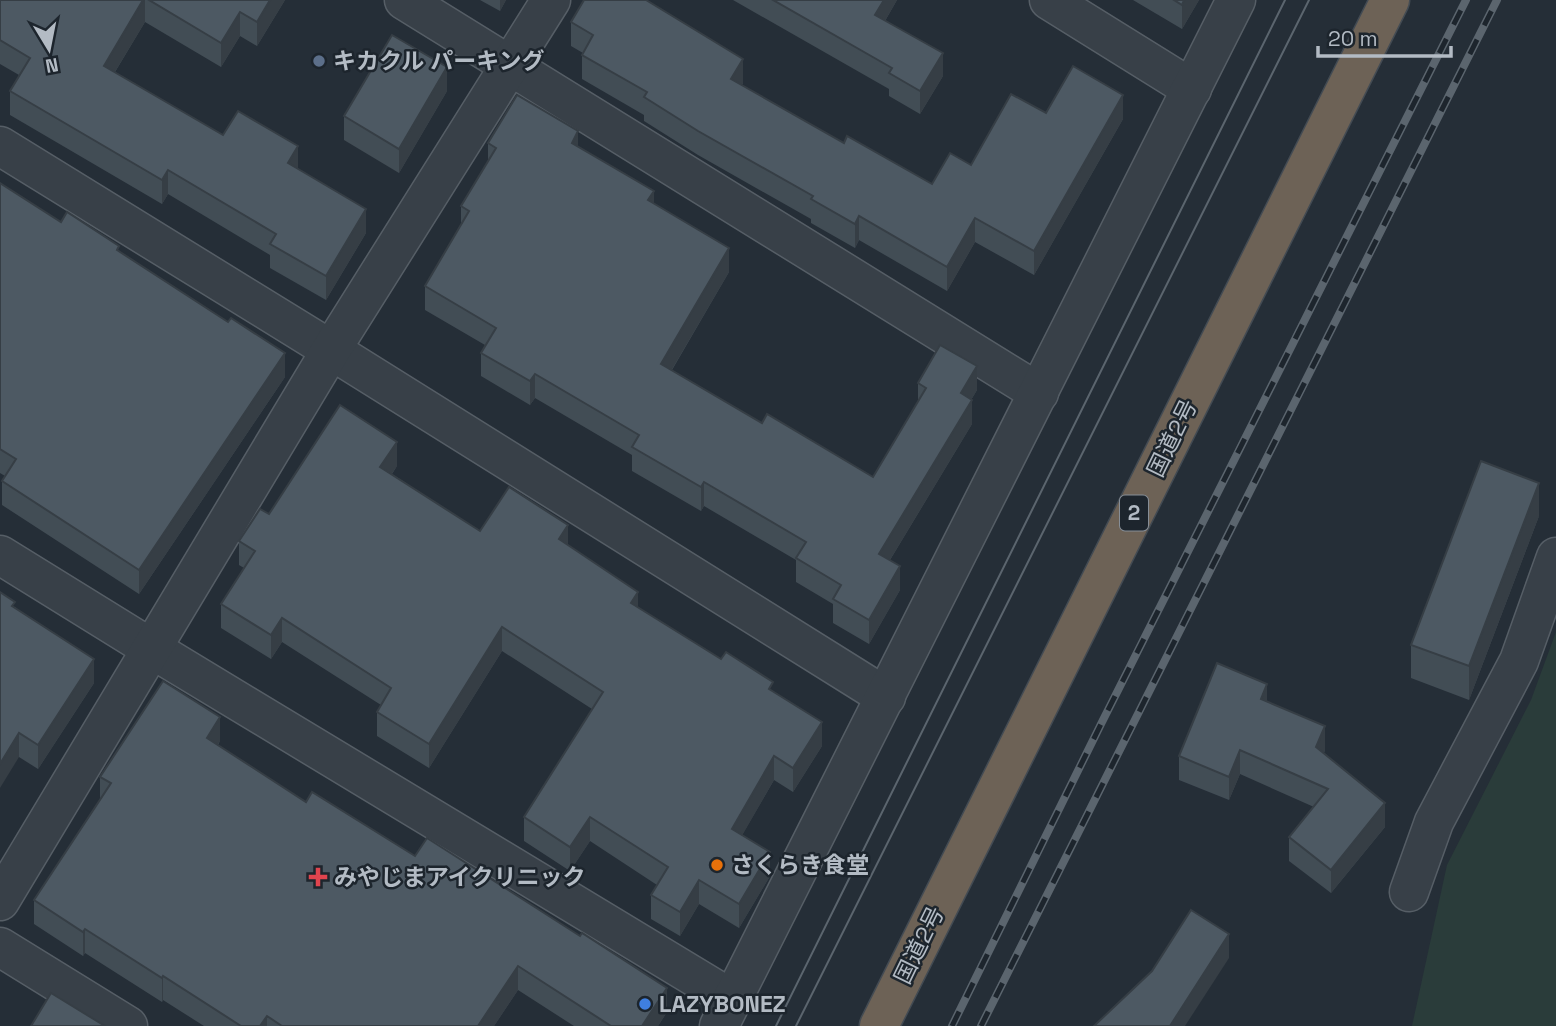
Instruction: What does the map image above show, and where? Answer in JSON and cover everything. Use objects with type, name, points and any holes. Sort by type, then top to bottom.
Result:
[{"type":"highway","name":"国道2号","points":[[879,1026],[1390,0]]},
{"type":"street","points":[[404,0],[1039,393]]},
{"type":"street","points":[[0,901],[331,350],[551,0]]},
{"type":"street","points":[[1049,0],[1192,89]]},
{"type":"street","points":[[0,555],[726,1013],[1236,0]]},
{"type":"street","points":[[0,146],[886,697]]},
{"type":"street","points":[[1409,892],[1434,822],[1519,661],[1556,557]]},
{"type":"street","points":[[0,947],[128,1026]]},
{"type":"shaded area","points":[[1556,632],[1556,1026],[1412,1026],[1447,865],[1531,700]]},
{"type":"building","points":[[0,0],[143,0],[104,66],[223,135],[238,111],[298,146],[288,163],[366,209],[326,276],[270,244],[276,234],[168,170],[162,180],[10,91],[30,58],[0,40]]},
{"type":"building","points":[[149,0],[270,0],[257,22],[240,12],[221,43]]},
{"type":"building","points":[[584,0],[646,0],[743,59],[731,79],[844,143],[847,136],[932,184],[950,153],[971,165],[1011,94],[1046,113],[1073,66],[1123,95],[1034,251],[975,218],[947,267],[859,216],[855,224],[811,199],[813,196],[698,131],[644,97],[647,92],[582,55],[593,35],[571,22]]},
{"type":"building","points":[[773,0],[884,0],[875,15],[943,53],[920,91],[889,73],[892,68]]},
{"type":"building","points":[[392,35],[447,67],[399,149],[344,116]]},
{"type":"building","points":[[517,95],[578,131],[572,143],[654,191],[648,200],[729,248],[661,364],[762,423],[767,414],[873,477],[926,388],[918,383],[940,345],[977,366],[961,393],[972,400],[879,554],[900,566],[869,620],[833,599],[841,585],[796,558],[806,542],[704,482],[701,487],[632,447],[639,435],[535,374],[530,381],[481,353],[496,328],[425,286],[469,211],[461,206],[496,148],[488,143]]},
{"type":"building","points":[[0,183],[61,222],[67,212],[119,246],[117,250],[228,322],[231,318],[285,353],[139,570],[2,481],[16,459],[0,449]]},
{"type":"building","points":[[340,405],[397,442],[380,467],[480,531],[509,487],[568,525],[559,539],[638,592],[631,603],[721,659],[726,652],[773,682],[769,689],[822,722],[793,768],[774,756],[732,829],[770,852],[739,904],[699,880],[680,912],[651,895],[668,867],[590,817],[570,847],[524,817],[603,692],[502,627],[429,744],[377,712],[391,688],[282,618],[271,635],[221,604],[255,551],[239,541],[260,509],[269,514]]},
{"type":"building","points":[[1481,461],[1539,483],[1469,666],[1411,645]]},
{"type":"building","points":[[0,592],[15,602],[12,606],[94,659],[38,745],[19,733],[0,764]]},
{"type":"building","points":[[1217,663],[1267,684],[1261,699],[1325,726],[1316,747],[1385,803],[1331,870],[1289,837],[1328,789],[1240,750],[1229,777],[1179,756]]},
{"type":"building","points":[[163,681],[220,717],[207,738],[306,802],[312,792],[415,856],[427,838],[667,988],[642,1026],[611,1026],[518,966],[478,1026],[282,1026],[267,1016],[260,1026],[241,1026],[163,976],[162,978],[85,929],[83,932],[34,900],[111,783],[100,777]]},
{"type":"building","points":[[1191,910],[1229,934],[1170,1026],[1094,1026],[1152,971]]},
{"type":"building","points":[[51,993],[105,1026],[31,1026]]},
{"type":"tram line","points":[[776,1026],[1285,0]]},
{"type":"tram line","points":[[796,1026],[1309,0]]},
{"type":"railway","points":[[952,1026],[1466,0]]},
{"type":"railway","points":[[981,1026],[1497,0]]},
{"type":"place","name":"キカクル パーキング","points":[[319,61]]},
{"type":"place","name":"さくらき食堂","points":[[717,865]]},
{"type":"place","name":"みやじまアイクリニック","points":[[318,877]]},
{"type":"place","name":"LAZYBONEZ","points":[[645,1004]]}]
